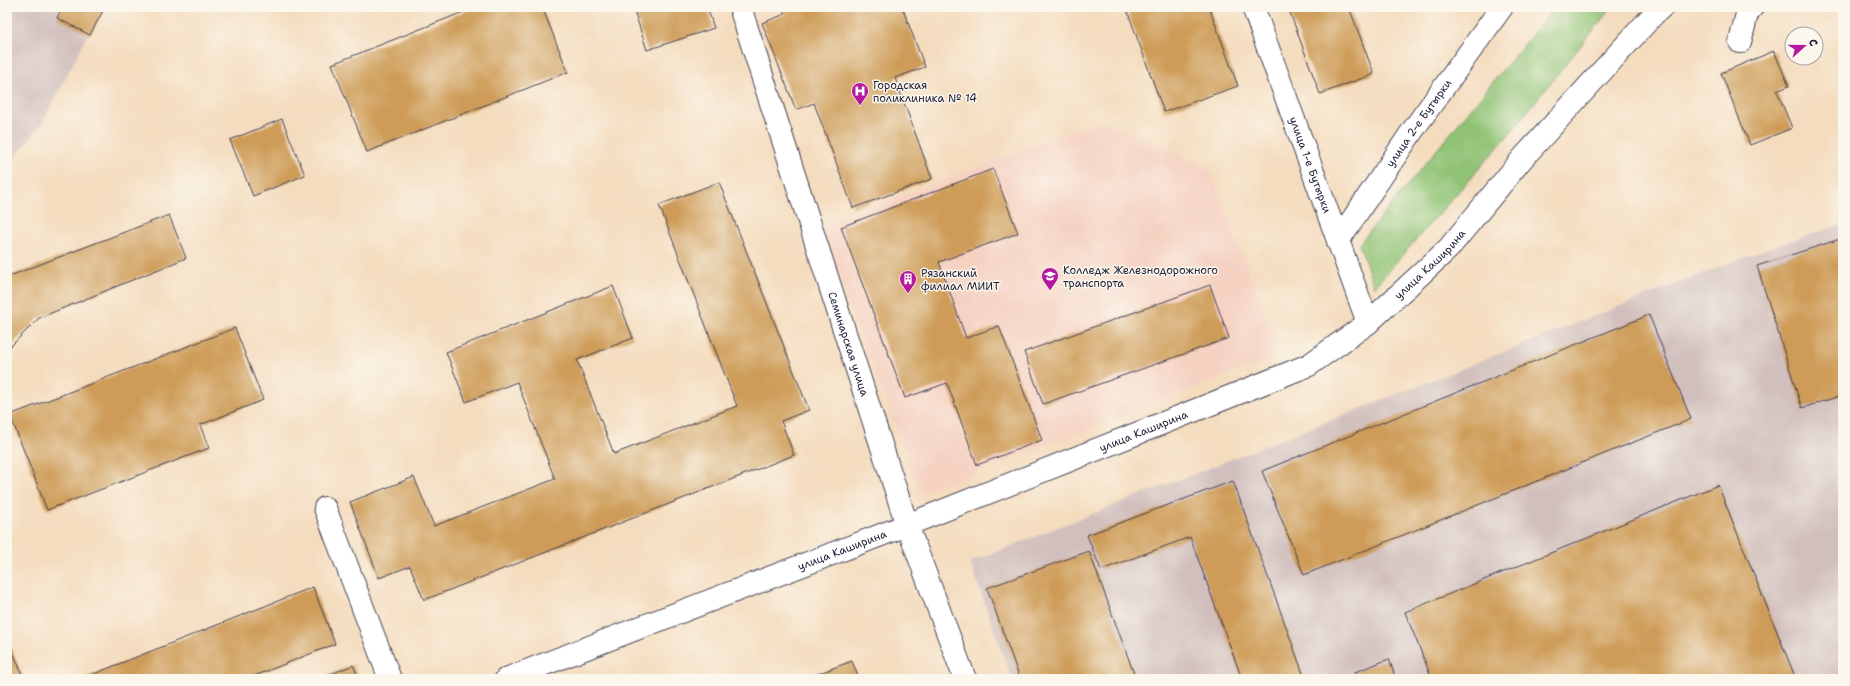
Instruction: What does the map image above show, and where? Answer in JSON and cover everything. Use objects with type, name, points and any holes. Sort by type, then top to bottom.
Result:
[{"type":"main road","name":"Семинарская улица","points":[[740,7],[907,525],[964,679]]},
{"type":"main road","name":"улица 1-е Бутырки","points":[[1252,7],[1368,323]]},
{"type":"main road","name":"улица 2-е Бутырки","points":[[1338,241],[1415,127],[1502,7]]},
{"type":"main road","name":"улица Каширина","points":[[506,679],[907,525],[1309,365],[1368,323],[1448,249],[1522,159],[1648,20],[1662,7]]},
{"type":"main road","points":[[1740,42],[1747,14],[1752,7]]},
{"type":"main road","points":[[325,508],[390,679]]},
{"type":"shaded area","points":[[7,7],[102,7],[43,122],[7,167]]},
{"type":"shaded area","name":"Колледж Железнодорожного транспорта","points":[[1101,120],[1209,168],[1281,355],[921,493],[819,228]]},
{"type":"shaded area","points":[[1843,224],[1843,679],[1012,679],[970,562],[1763,250]]},
{"type":"green space","points":[[1555,7],[1612,7],[1506,138],[1374,287],[1359,244]]},
{"type":"building","points":[[62,7],[105,7],[90,35],[57,18]]},
{"type":"building","points":[[476,7],[542,7],[568,72],[367,152],[332,64]]},
{"type":"building","points":[[633,7],[707,7],[714,28],[647,50]]},
{"type":"building","name":"Городская поликлиника № 14","points":[[782,7],[902,7],[925,67],[895,78],[932,179],[853,208],[814,103],[796,110],[762,23],[785,14]]},
{"type":"building","points":[[1126,7],[1209,7],[1238,86],[1164,112]]},
{"type":"building","points":[[1288,7],[1349,7],[1374,74],[1320,94]]},
{"type":"building","points":[[1774,51],[1789,86],[1777,91],[1792,128],[1750,145],[1721,73]]},
{"type":"building","points":[[282,119],[305,175],[253,196],[230,140]]},
{"type":"building","name":"Рязанский филиал МИИТ","points":[[993,169],[1018,233],[939,262],[966,338],[999,326],[1042,440],[977,465],[947,383],[905,398],[841,227]]},
{"type":"building","points":[[719,182],[809,410],[781,421],[794,455],[424,600],[410,566],[379,578],[350,502],[414,477],[434,526],[555,479],[517,382],[466,402],[446,352],[613,286],[633,338],[577,360],[614,454],[737,406],[659,205]]},
{"type":"building","points":[[169,215],[186,258],[39,318],[7,350],[7,277]]},
{"type":"building","points":[[1843,238],[1843,395],[1802,408],[1757,266]]},
{"type":"building","points":[[1210,285],[1229,338],[1043,404],[1024,352]]},
{"type":"building","points":[[1649,315],[1691,419],[1304,575],[1262,471]]},
{"type":"building","points":[[235,328],[263,400],[200,425],[209,448],[47,510],[10,415]]},
{"type":"building","points":[[1233,481],[1305,679],[1242,679],[1190,537],[1101,570],[1087,535]]},
{"type":"building","points":[[1718,485],[1796,679],[1432,679],[1405,612]]},
{"type":"building","points":[[1089,551],[1136,679],[1020,679],[987,588]]},
{"type":"building","points":[[313,587],[335,644],[247,679],[81,679]]},
{"type":"building","points":[[7,637],[24,679],[7,679]]},
{"type":"building","points":[[1389,659],[1396,679],[1357,679],[1355,672]]},
{"type":"building","points":[[852,661],[859,679],[804,679]]},
{"type":"building","points":[[353,665],[359,679],[319,679]]},
{"type":"place","name":"Городская поликлиника № 14","points":[[860,106]]},
{"type":"place","name":"Колледж Железнодорожного транспорта","points":[[1050,291]]},
{"type":"place","name":"Рязанский филиал МИИТ","points":[[908,294]]}]
